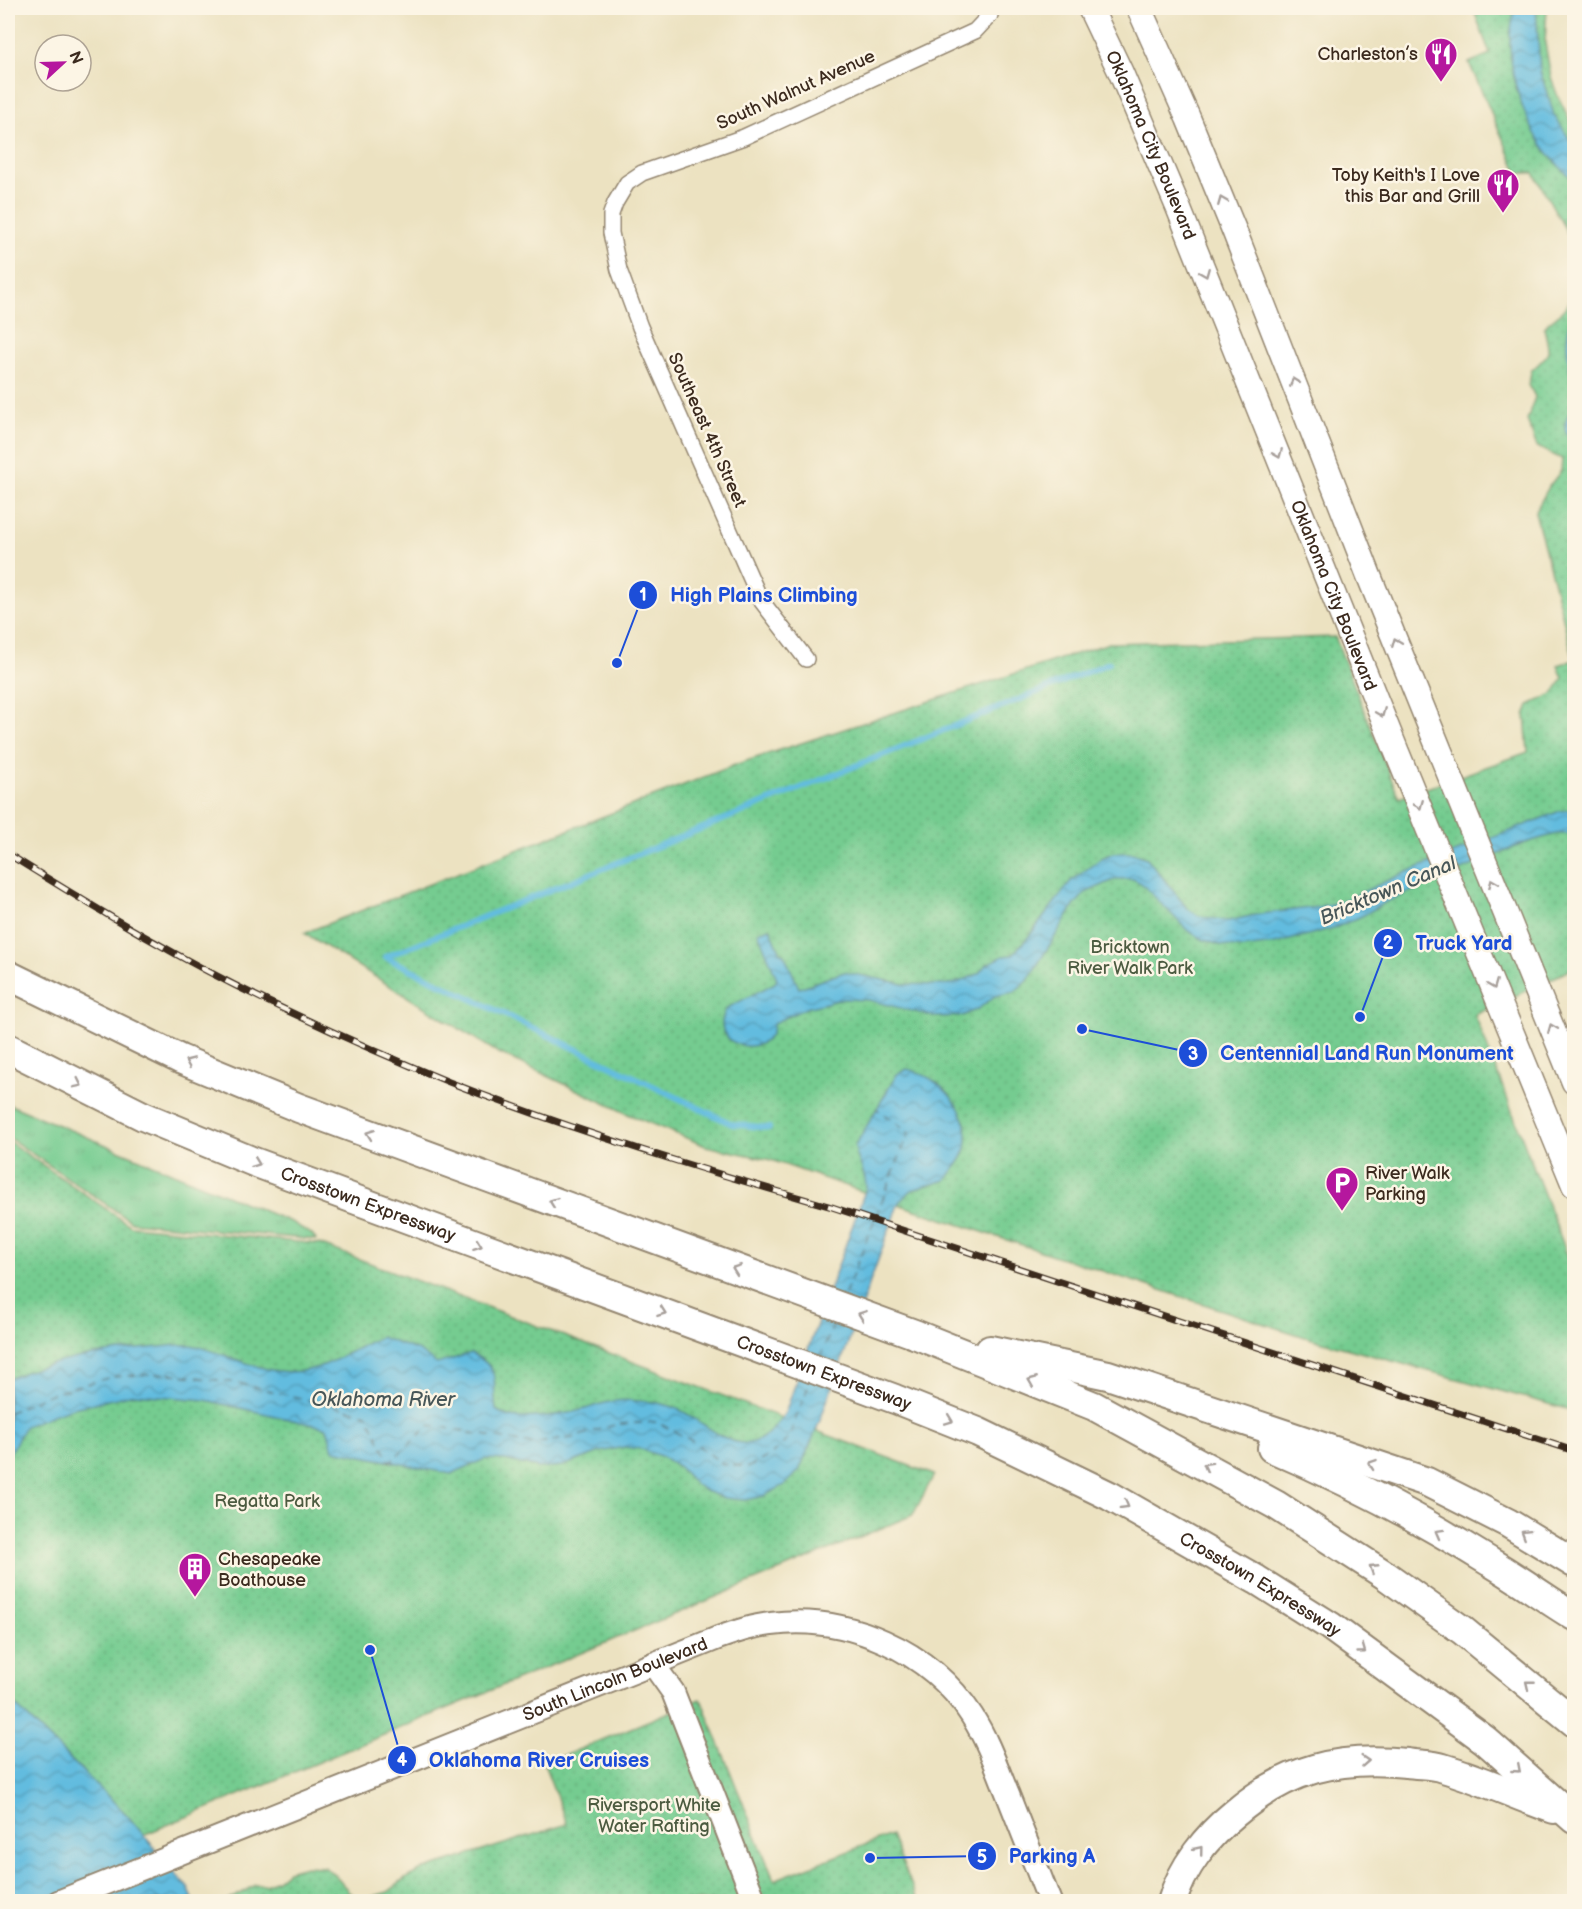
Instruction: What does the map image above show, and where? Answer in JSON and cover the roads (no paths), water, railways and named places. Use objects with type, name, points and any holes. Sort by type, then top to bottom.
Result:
[{"type":"highway","points":[[8,975],[180,1059],[299,1108],[917,1335],[1094,1406],[1276,1505],[1384,1575],[1462,1630],[1575,1722]]},
{"type":"highway","name":"Crosstown Expressway","points":[[8,1048],[143,1116],[254,1162],[895,1399],[978,1432],[1110,1496],[1257,1580],[1330,1626],[1485,1740],[1573,1817]]},
{"type":"highway","points":[[917,1335],[1108,1375],[1427,1482],[1508,1523],[1575,1563]]},
{"type":"highway","points":[[1108,1375],[1304,1462],[1405,1513],[1490,1561],[1575,1616]]},
{"type":"highway","points":[[1172,1902],[1194,1856],[1219,1826],[1278,1782],[1336,1763],[1373,1760],[1441,1767],[1573,1817]]},
{"type":"main road","name":"Oklahoma City Boulevard","points":[[1090,8],[1121,73],[1178,207],[1396,750],[1575,1185]]},
{"type":"main road","points":[[1139,8],[1234,230],[1433,735],[1575,1082]]},
{"type":"main road","name":"South Lincoln Boulevard","points":[[58,1902],[743,1629],[795,1622],[822,1623],[850,1628],[881,1640],[922,1664],[956,1694],[987,1742],[1050,1902]]},
{"type":"main road","points":[[653,1664],[673,1692],[755,1902]]},
{"type":"street","name":"South Walnut Avenue","points":[[615,203],[627,183],[642,173],[744,137],[975,31],[990,15],[990,8]]},
{"type":"street","name":"Southeast 4th Street","points":[[615,203],[611,214],[614,253],[640,327],[760,599],[806,659]]},
{"type":"water","points":[[1514,8],[1536,8],[1540,71],[1554,115],[1574,146],[1574,180],[1546,151],[1526,115],[1519,96],[1511,55],[1510,35]]},
{"type":"water","points":[[1574,311],[1574,401],[1567,335]]},
{"type":"water","points":[[1574,402],[1574,446],[1566,434],[1565,424]]},
{"type":"water","name":"Bricktown Canal","points":[[1560,811],[1574,811],[1574,834],[1556,834],[1525,843],[1386,902],[1337,927],[1275,944],[1242,948],[1204,940],[1188,931],[1141,883],[1133,879],[1116,879],[1085,893],[1074,906],[1028,980],[1014,992],[995,996],[978,1009],[962,1016],[935,1017],[869,1000],[843,999],[806,1008],[774,1023],[770,1036],[763,1043],[754,1046],[735,1043],[723,1030],[722,1020],[727,1008],[775,983],[777,979],[758,932],[770,928],[799,988],[844,972],[904,984],[956,983],[978,974],[986,965],[1003,956],[1012,955],[1071,881],[1102,858],[1113,853],[1133,853],[1147,858],[1188,909],[1199,916],[1228,921],[1340,902],[1407,872]]},
{"type":"water","name":"Oklahoma River","points":[[907,1069],[931,1079],[942,1088],[959,1109],[967,1135],[965,1152],[946,1180],[912,1190],[899,1202],[819,1423],[799,1471],[785,1485],[764,1496],[745,1500],[724,1498],[705,1491],[679,1467],[663,1457],[641,1449],[624,1447],[600,1452],[563,1466],[538,1468],[505,1460],[485,1459],[451,1474],[333,1450],[327,1428],[205,1400],[134,1394],[69,1409],[25,1426],[8,1457],[8,1379],[43,1366],[102,1354],[191,1345],[259,1367],[288,1372],[302,1371],[333,1361],[381,1337],[419,1351],[437,1364],[471,1353],[481,1359],[492,1370],[494,1376],[496,1410],[511,1417],[554,1415],[611,1402],[641,1401],[675,1408],[722,1436],[738,1442],[753,1442],[769,1433],[785,1413],[866,1188],[855,1146],[897,1074]]},
{"type":"water","points":[[8,1698],[127,1815],[188,1888],[194,1901],[8,1901]]},
{"type":"waterway","points":[[385,957],[1109,663]]},
{"type":"waterway","points":[[385,957],[732,1124],[769,1128]]},
{"type":"railway","points":[[8,854],[110,916],[252,994],[328,1030],[496,1100],[687,1164],[832,1207],[1574,1451]]},
{"type":"place","name":"Charleston’s","points":[[1441,83]]},
{"type":"place","name":"Toby Keith's I Love this Bar and Grill","points":[[1503,214]]},
{"type":"place","name":"High Plains Climbing","points":[[617,663]]},
{"type":"place","name":"Truck Yard","points":[[1360,1017]]},
{"type":"place","name":"Centennial Land Run Monument","points":[[1082,1029]]},
{"type":"place","name":"River Walk Parking","points":[[1342,1212]]},
{"type":"place","name":"Chesapeake Boathouse","points":[[195,1598]]},
{"type":"place","name":"Oklahoma River Cruises","points":[[370,1650]]},
{"type":"place","name":"Parking A","points":[[870,1858]]},
{"type":"park label","name":"Bricktown River Walk Park","points":[[1130,957]]},
{"type":"park label","name":"Regatta Park","points":[[267,1501]]},
{"type":"park label","name":"Riversport White Water Rafting","points":[[654,1815]]}]
